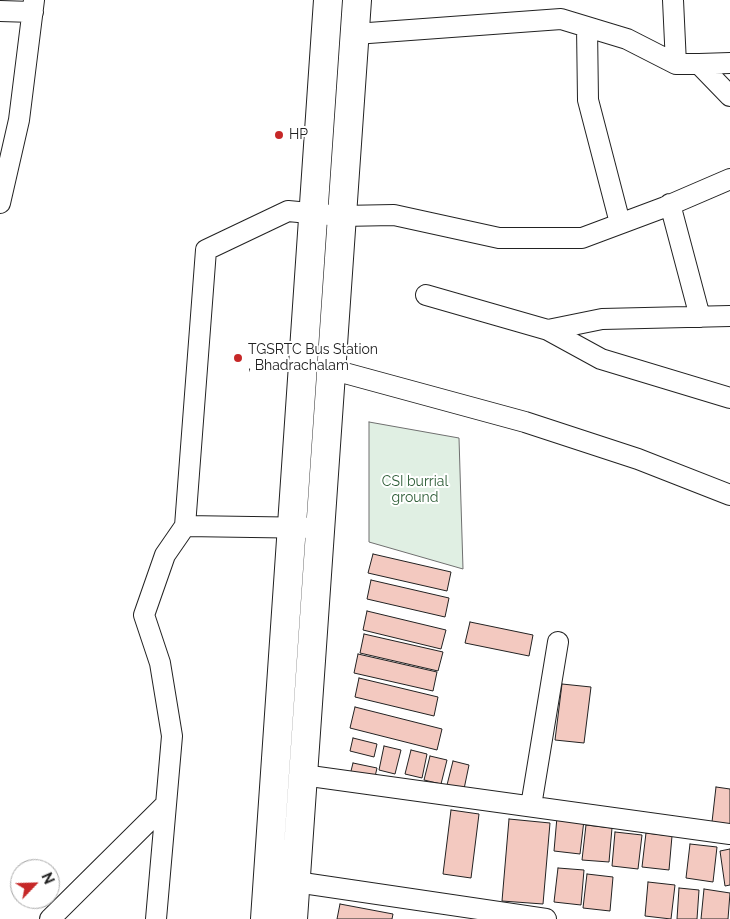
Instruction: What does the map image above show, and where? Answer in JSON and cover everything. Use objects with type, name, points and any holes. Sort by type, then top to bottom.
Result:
[{"type":"highway","points":[[265,919],[290,526],[328,0]]},
{"type":"highway","points":[[294,919],[319,528],[357,0]]},
{"type":"street","points":[[673,0],[676,64]]},
{"type":"street","points":[[0,11],[34,6],[20,120],[0,202]]},
{"type":"street","points":[[354,34],[561,19],[627,39],[676,64],[730,63]]},
{"type":"street","points":[[587,27],[588,100],[620,223]]},
{"type":"street","points":[[699,64],[730,96]]},
{"type":"street","points":[[156,919],[172,736],[160,663],[144,615],[165,555],[185,526],[206,250],[288,210],[341,216],[394,215],[499,238],[582,238],[730,179]]},
{"type":"street","points":[[670,204],[700,317]]},
{"type":"street","points":[[426,295],[548,330],[601,359],[730,398]]},
{"type":"street","points":[[548,330],[602,319],[730,316]]},
{"type":"street","points":[[330,369],[524,422],[638,459],[730,495]]},
{"type":"street","points":[[185,526],[290,526],[319,528]]},
{"type":"street","points":[[531,806],[558,642]]},
{"type":"street","points":[[303,775],[730,834]]},
{"type":"street","points":[[50,919],[166,804]]},
{"type":"street","points":[[296,882],[546,919]]},
{"type":"green space","name":"CSI burrial ground","points":[[369,422],[459,438],[463,569],[369,542]]},
{"type":"building","points":[[373,554],[451,572],[447,591],[368,573]]},
{"type":"building","points":[[371,580],[449,598],[445,617],[367,599]]},
{"type":"building","points":[[367,611],[446,630],[441,649],[363,630]]},
{"type":"building","points":[[470,622],[533,635],[529,656],[465,643]]},
{"type":"building","points":[[364,634],[443,652],[438,671],[360,653]]},
{"type":"building","points":[[358,654],[437,672],[433,691],[354,673]]},
{"type":"building","points":[[359,678],[438,697],[434,716],[355,697]]},
{"type":"building","points":[[562,684],[591,687],[584,743],[555,740]]},
{"type":"building","points":[[355,707],[442,729],[437,750],[350,728]]},
{"type":"building","points":[[353,738],[377,744],[374,757],[350,751]]},
{"type":"building","points":[[384,746],[401,750],[395,774],[379,770]]},
{"type":"building","points":[[411,750],[427,754],[422,778],[405,774]]},
{"type":"building","points":[[430,756],[447,760],[441,784],[424,780]]},
{"type":"building","points":[[453,761],[469,765],[464,789],[447,785]]},
{"type":"building","points":[[353,763],[377,768],[374,781],[350,775]]},
{"type":"building","points":[[716,787],[730,789],[730,824],[712,822]]},
{"type":"building","points":[[451,810],[479,814],[471,878],[443,874]]},
{"type":"building","points":[[557,817],[584,820],[580,854],[554,851]]},
{"type":"building","points":[[509,819],[550,823],[543,904],[502,901]]},
{"type":"building","points":[[586,825],[612,828],[609,862],[582,860]]},
{"type":"building","points":[[615,832],[642,835],[638,869],[612,866]]},
{"type":"building","points":[[646,833],[672,836],[669,870],[642,867]]},
{"type":"building","points":[[690,844],[717,847],[713,882],[686,878]]},
{"type":"building","points":[[730,849],[730,885],[725,886],[720,851]]},
{"type":"building","points":[[558,868],[584,870],[581,905],[554,902]]},
{"type":"building","points":[[587,874],[613,877],[610,911],[583,908]]},
{"type":"building","points":[[648,882],[675,885],[671,919],[645,916]]},
{"type":"building","points":[[679,888],[699,890],[697,919],[677,919]]},
{"type":"building","points":[[704,889],[730,893],[728,919],[701,919]]},
{"type":"building","points":[[340,904],[393,914],[392,919],[337,919]]},
{"type":"place","name":"HP","points":[[279,135]]},
{"type":"place","name":"TGSRTC Bus Station , Bhadrachalam","points":[[238,358]]}]
